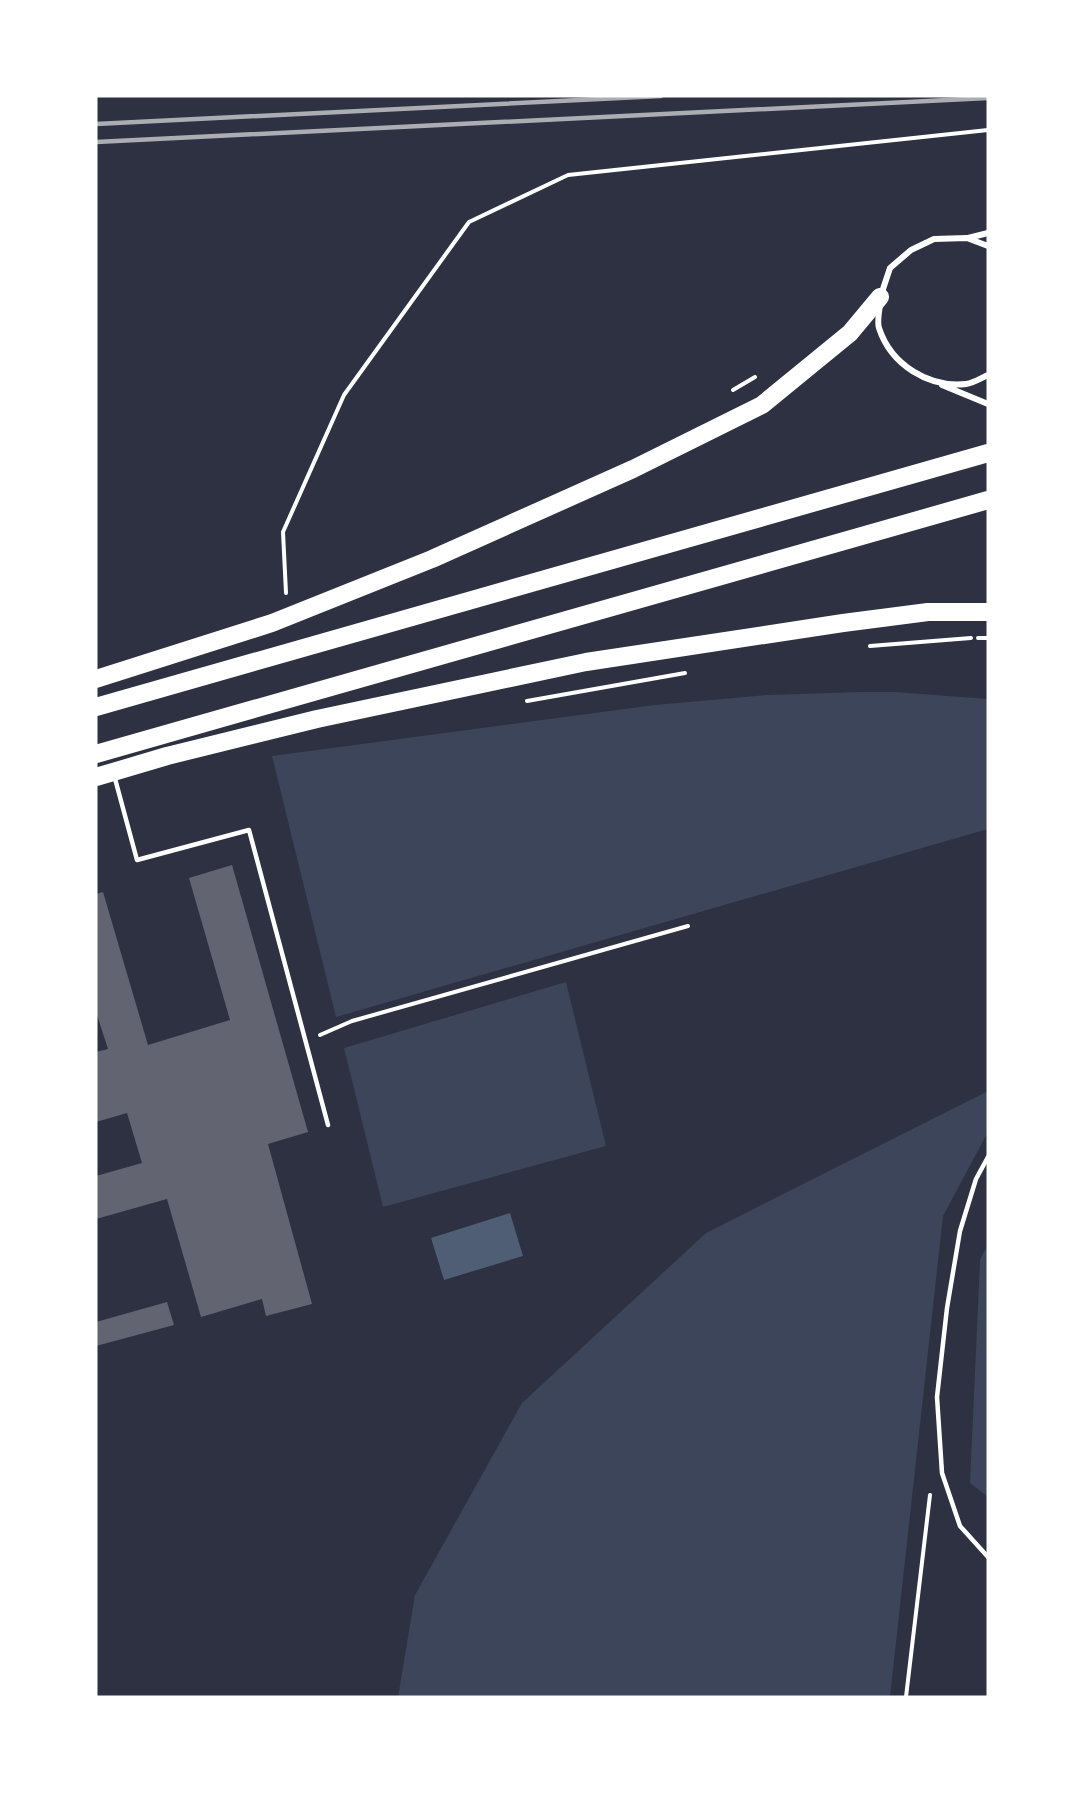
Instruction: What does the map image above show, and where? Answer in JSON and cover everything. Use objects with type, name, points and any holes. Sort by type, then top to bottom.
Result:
[{"type":"highway","points":[[96,679],[272,623],[432,559],[633,469],[762,405],[850,333],[880,297]]},
{"type":"highway","points":[[96,706],[988,453]]},
{"type":"highway","points":[[96,754],[988,500]]},
{"type":"highway","points":[[96,777],[167,756],[317,719],[586,662],[928,612],[988,612]]},
{"type":"street","points":[[988,233],[967,238],[934,239],[911,250],[890,268],[880,297],[879,327],[891,352],[908,369],[988,404]]},
{"type":"street","points":[[967,238],[988,246]]},
{"type":"street","points":[[939,383],[968,384],[988,375]]},
{"type":"lane","points":[[114,772],[137,860],[249,830],[328,1125]]},
{"type":"lane","points":[[988,1157],[976,1179],[960,1231],[947,1308],[938,1396],[942,1473],[960,1526],[988,1557]]},
{"type":"path","points":[[287,598],[283,532],[344,395],[469,222],[568,175],[988,130]]},
{"type":"path","points":[[732,391],[762,373]]},
{"type":"path","points":[[866,646],[988,638]]},
{"type":"path","points":[[518,703],[690,672]]},
{"type":"path","points":[[306,1041],[352,1021],[688,926]]},
{"type":"path","points":[[906,1697],[931,1488]]},
{"type":"shaded area","points":[[895,692],[988,699],[988,829],[336,1017],[272,756],[655,705],[767,695]]},
{"type":"shaded area","points":[[566,982],[606,1146],[383,1207],[344,1048]]},
{"type":"shaded area","points":[[988,1091],[988,1132],[943,1216],[890,1697],[398,1697],[415,1595],[522,1403],[706,1233]]},
{"type":"shaded area","points":[[510,1213],[523,1256],[444,1280],[431,1238]]},
{"type":"shaded area","points":[[988,1244],[988,1497],[970,1483],[980,1260]]},
{"type":"building","points":[[232,865],[308,1132],[268,1144],[312,1304],[266,1316],[262,1299],[201,1317],[167,1199],[96,1219],[96,1176],[142,1163],[127,1113],[96,1122],[96,1052],[108,1049],[96,1012],[96,894],[103,892],[148,1045],[230,1020],[189,878]]},
{"type":"building","points":[[167,1302],[174,1325],[96,1346],[96,1322]]},
{"type":"railway","points":[[96,124],[661,96]]},
{"type":"railway","points":[[96,142],[988,98]]}]
